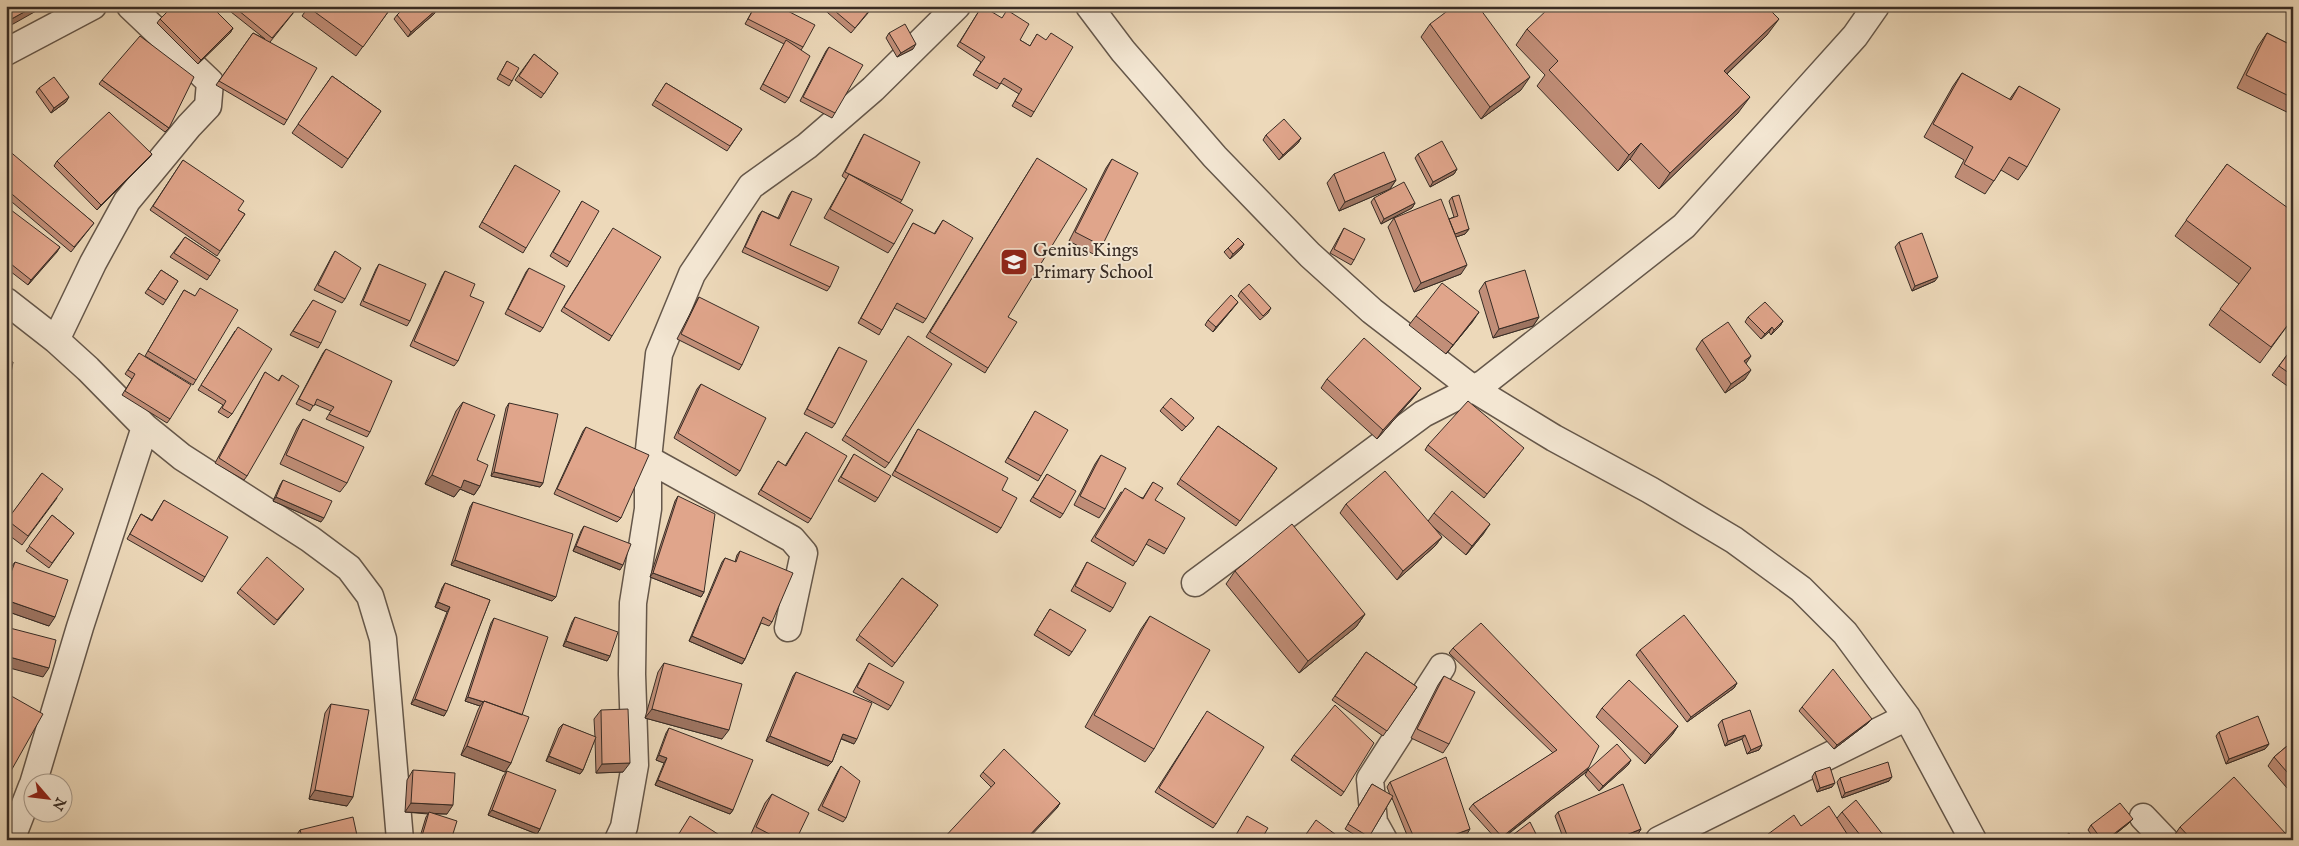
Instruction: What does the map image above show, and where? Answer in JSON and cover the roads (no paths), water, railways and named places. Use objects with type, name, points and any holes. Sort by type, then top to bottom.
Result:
[{"type":"street","points":[[6,52],[93,6]]},
{"type":"street","points":[[56,340],[93,263],[127,201],[208,106],[210,82],[130,6]]},
{"type":"street","points":[[618,840],[624,827],[636,764],[632,674],[633,603],[648,509],[648,459],[659,354],[692,274],[751,186],[807,146],[873,89],[957,6]]},
{"type":"street","points":[[1088,6],[1123,51],[1215,158],[1310,255],[1372,311],[1472,388],[1554,438],[1650,490],[1734,540],[1801,588],[1845,633],[1907,717],[1968,837]]},
{"type":"street","points":[[1195,583],[1424,414],[1484,382],[1684,226],[1856,36],[1876,6]]},
{"type":"street","points":[[6,301],[88,368],[145,427],[182,457],[310,539],[350,568],[370,596],[383,639],[400,840]]},
{"type":"street","points":[[36,774],[80,627],[145,427]]},
{"type":"street","points":[[648,459],[792,539],[804,553],[788,628]]},
{"type":"street","points":[[1384,840],[1374,822],[1370,779],[1442,667]]},
{"type":"street","points":[[1659,840],[1907,717]]},
{"type":"street","points":[[11,840],[22,812]]},
{"type":"street","points":[[2143,817],[2165,840]]},
{"type":"place","name":"Genius Kings Primary School","points":[[1014,262]]}]
